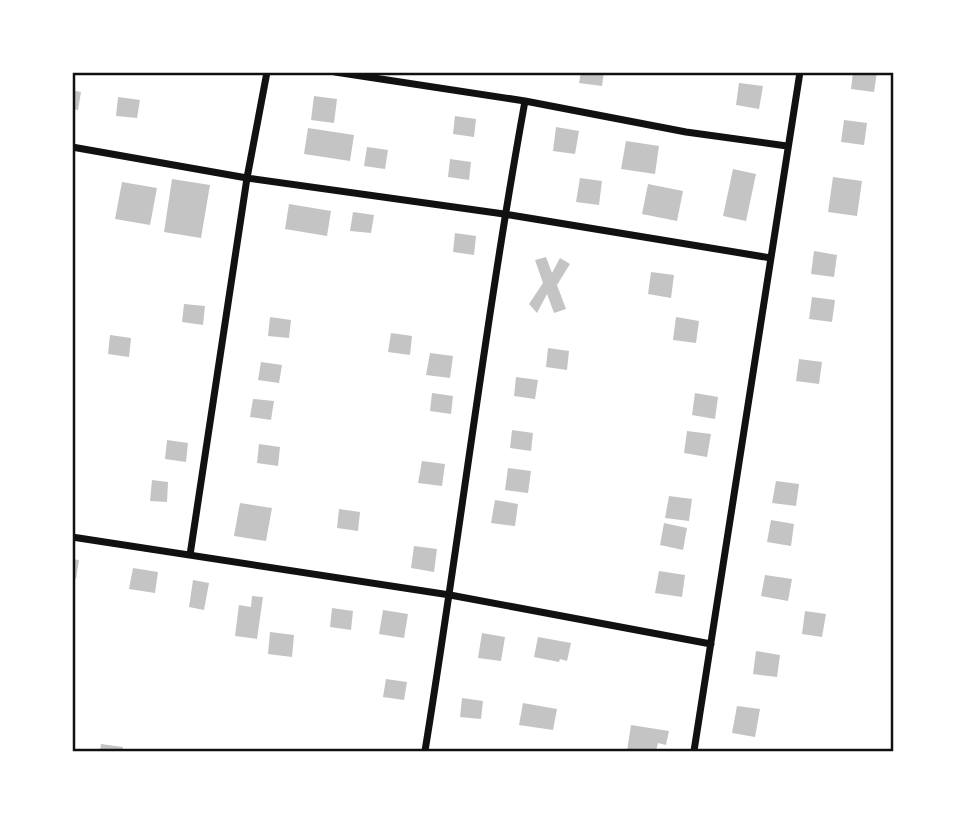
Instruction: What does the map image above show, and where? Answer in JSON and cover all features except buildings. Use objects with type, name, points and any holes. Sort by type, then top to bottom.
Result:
[{"type":"street","points":[[190,555],[247,178],[267,72]]},
{"type":"street","points":[[335,72],[525,101],[686,132],[787,146]]},
{"type":"street","points":[[694,751],[800,72]]},
{"type":"street","points":[[425,751],[504,214],[525,101]]},
{"type":"street","points":[[72,148],[247,178],[504,214],[771,258]]},
{"type":"street","points":[[72,537],[450,595],[711,643]]}]
